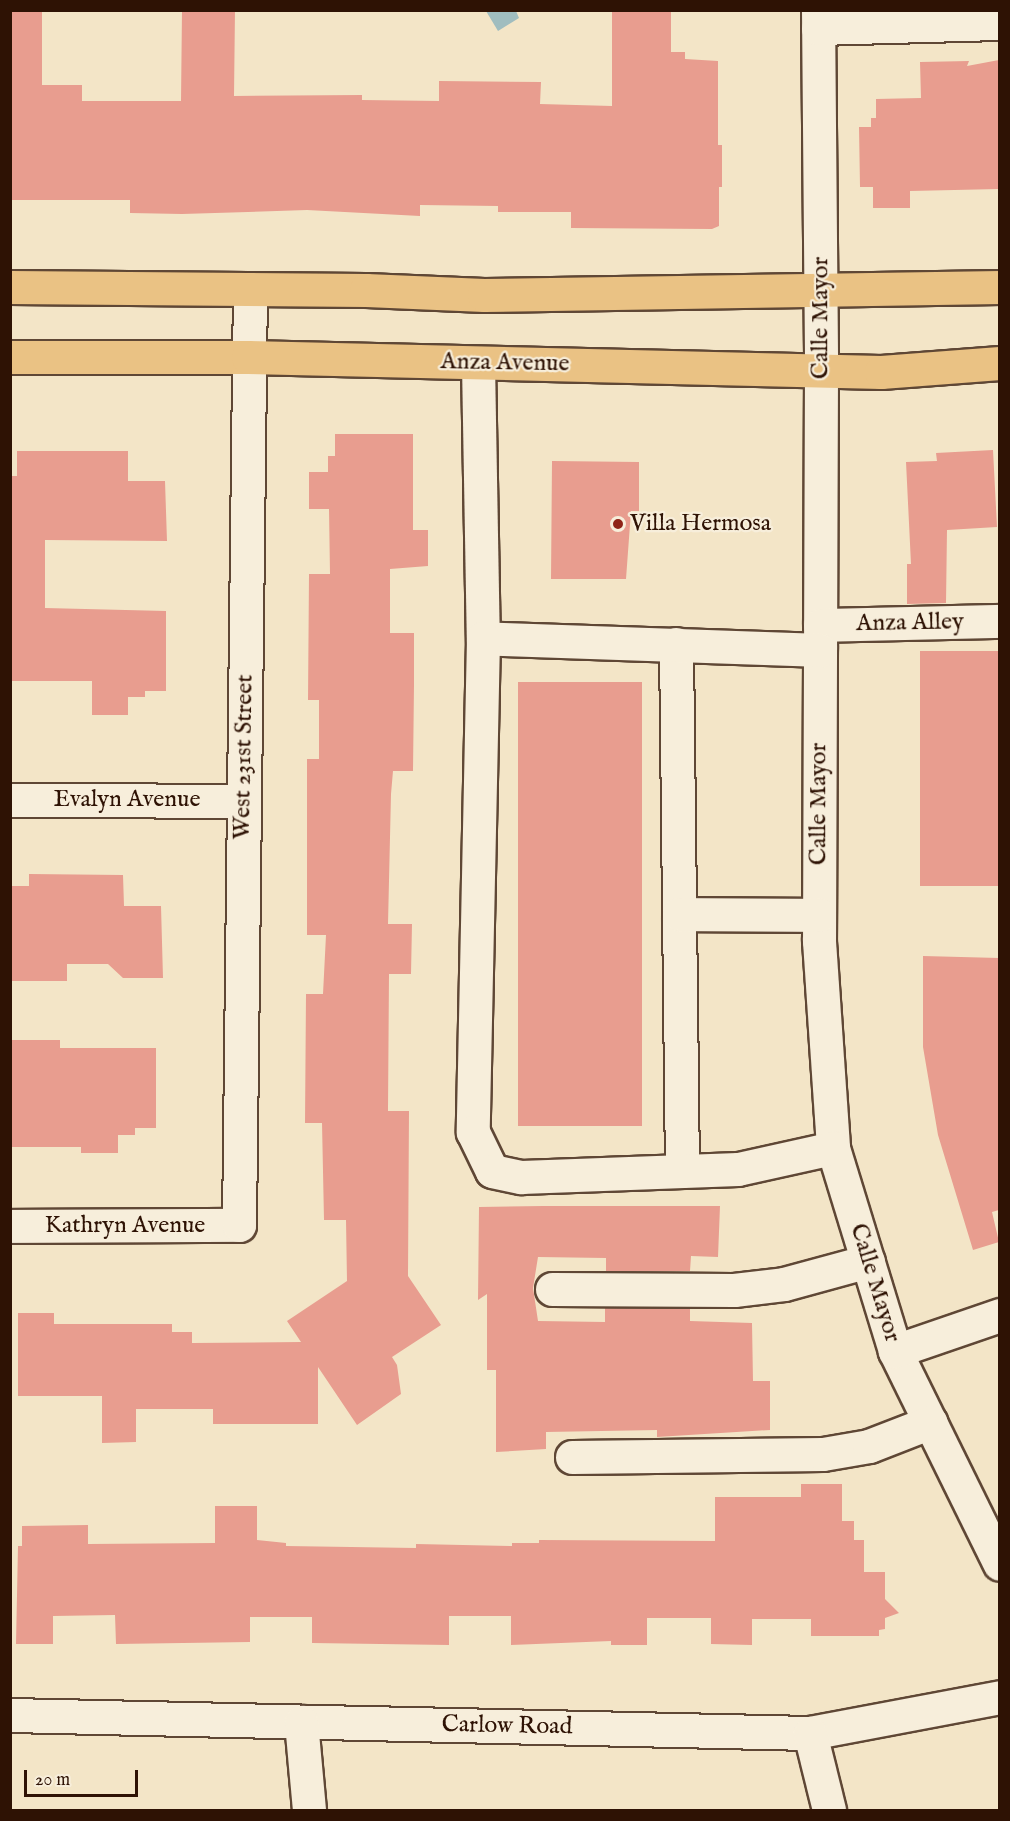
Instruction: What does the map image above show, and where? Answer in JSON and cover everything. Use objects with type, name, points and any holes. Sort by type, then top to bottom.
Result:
[{"type":"main road","points":[[10,287],[249,289],[484,296],[820,292],[999,287]]},
{"type":"main road","name":"Anza Avenue","points":[[10,357],[248,357],[881,372],[999,363]]},
{"type":"street","points":[[818,19],[999,23]]},
{"type":"street","name":"Calle Mayor","points":[[818,19],[821,371],[819,915],[833,1148],[896,1351],[999,1564]]},
{"type":"street","name":"West 231st Street","points":[[239,1226],[249,289]]},
{"type":"street","points":[[478,363],[483,638],[474,1132],[492,1172],[521,1177],[738,1169],[833,1148]]},
{"type":"street","name":"Anza Alley","points":[[483,638],[676,645],[820,638],[999,621]]},
{"type":"street","points":[[676,645],[682,1171]]},
{"type":"street","name":"Evalyn Avenue","points":[[10,800],[243,801]]},
{"type":"street","points":[[679,914],[819,915]]},
{"type":"street","name":"Kathryn Avenue","points":[[10,1226],[239,1226]]},
{"type":"street","points":[[552,1289],[734,1290],[784,1284],[868,1262]]},
{"type":"street","points":[[896,1351],[999,1315]]},
{"type":"street","points":[[572,1457],[823,1454],[869,1446],[931,1422]]},
{"type":"street","name":"Carlow Road","points":[[10,1715],[810,1733],[999,1697]]},
{"type":"street","points":[[301,1722],[309,1810]]},
{"type":"street","points":[[810,1733],[829,1810]]},
{"type":"water","points":[[486,11],[516,11],[519,18],[498,31]]},
{"type":"building","points":[[10,10],[42,10],[42,85],[82,85],[82,101],[181,101],[182,10],[235,10],[234,96],[362,95],[362,100],[439,101],[439,81],[541,82],[540,104],[612,106],[612,10],[671,10],[671,52],[685,52],[685,59],[718,61],[718,145],[722,145],[719,226],[712,229],[571,228],[571,212],[498,212],[498,206],[420,205],[420,216],[307,210],[182,214],[130,213],[130,200],[10,200]]},
{"type":"building","points":[[999,60],[999,189],[910,191],[910,208],[873,208],[873,187],[860,187],[859,127],[871,127],[871,118],[876,118],[876,99],[921,98],[920,62],[969,61],[967,66]]},
{"type":"building","points":[[335,434],[413,434],[413,530],[428,530],[428,566],[390,569],[390,633],[414,633],[414,685],[413,771],[393,771],[391,794],[388,924],[412,924],[411,974],[389,974],[388,1111],[409,1111],[408,1276],[441,1325],[392,1357],[397,1365],[401,1394],[357,1425],[318,1367],[318,1424],[213,1424],[213,1409],[136,1409],[136,1442],[102,1443],[102,1396],[18,1396],[18,1313],[54,1313],[54,1324],[172,1324],[172,1332],[192,1332],[192,1343],[301,1342],[287,1321],[347,1281],[346,1220],[324,1220],[322,1123],[305,1123],[306,994],[323,994],[326,935],[307,935],[307,759],[319,759],[319,700],[308,700],[309,574],[330,574],[329,509],[309,509],[309,472],[328,472],[328,456],[335,456]]},
{"type":"building","points":[[993,450],[997,527],[947,530],[946,603],[907,604],[907,564],[911,564],[906,462],[937,461],[936,453]]},
{"type":"building","points":[[17,451],[128,451],[128,481],[165,481],[167,541],[45,540],[45,608],[166,611],[166,691],[145,691],[145,697],[128,697],[128,715],[92,715],[92,681],[10,681],[10,476],[17,476]]},
{"type":"building","points":[[552,461],[639,462],[639,511],[631,511],[626,579],[551,579]]},
{"type":"building","points":[[920,651],[999,651],[999,886],[920,886]]},
{"type":"building","points":[[518,682],[642,682],[642,1126],[518,1126]]},
{"type":"building","points":[[29,874],[123,875],[124,906],[161,906],[163,978],[123,978],[108,964],[67,964],[67,981],[10,981],[10,886],[29,886]]},
{"type":"building","points":[[923,956],[999,958],[999,1210],[992,1212],[999,1242],[973,1250],[938,1135],[923,1047]]},
{"type":"building","points":[[10,1040],[60,1040],[60,1048],[156,1048],[156,1128],[135,1128],[135,1135],[118,1135],[118,1153],[81,1153],[81,1147],[10,1147]]},
{"type":"building","points":[[720,1206],[718,1257],[691,1256],[690,1271],[606,1271],[606,1258],[538,1257],[533,1288],[538,1321],[605,1322],[605,1308],[690,1309],[690,1321],[752,1323],[753,1381],[770,1381],[770,1430],[657,1437],[657,1430],[546,1432],[546,1449],[496,1452],[496,1370],[487,1370],[487,1294],[478,1300],[479,1207]]},
{"type":"building","points":[[801,1484],[842,1484],[842,1521],[854,1521],[854,1540],[864,1540],[864,1572],[885,1572],[885,1599],[899,1613],[885,1618],[885,1629],[879,1630],[879,1636],[811,1636],[811,1619],[752,1619],[752,1645],[711,1644],[711,1618],[647,1618],[647,1645],[611,1645],[611,1641],[511,1645],[511,1616],[449,1616],[449,1645],[312,1643],[312,1617],[250,1617],[250,1642],[116,1644],[115,1615],[53,1616],[53,1644],[16,1644],[18,1546],[22,1546],[22,1526],[88,1525],[88,1544],[215,1543],[215,1506],[257,1506],[257,1540],[286,1543],[286,1546],[416,1548],[416,1544],[512,1546],[512,1543],[539,1543],[539,1540],[715,1541],[715,1497],[801,1497]]},
{"type":"place","name":"Villa Hermosa","points":[[618,524]]}]
